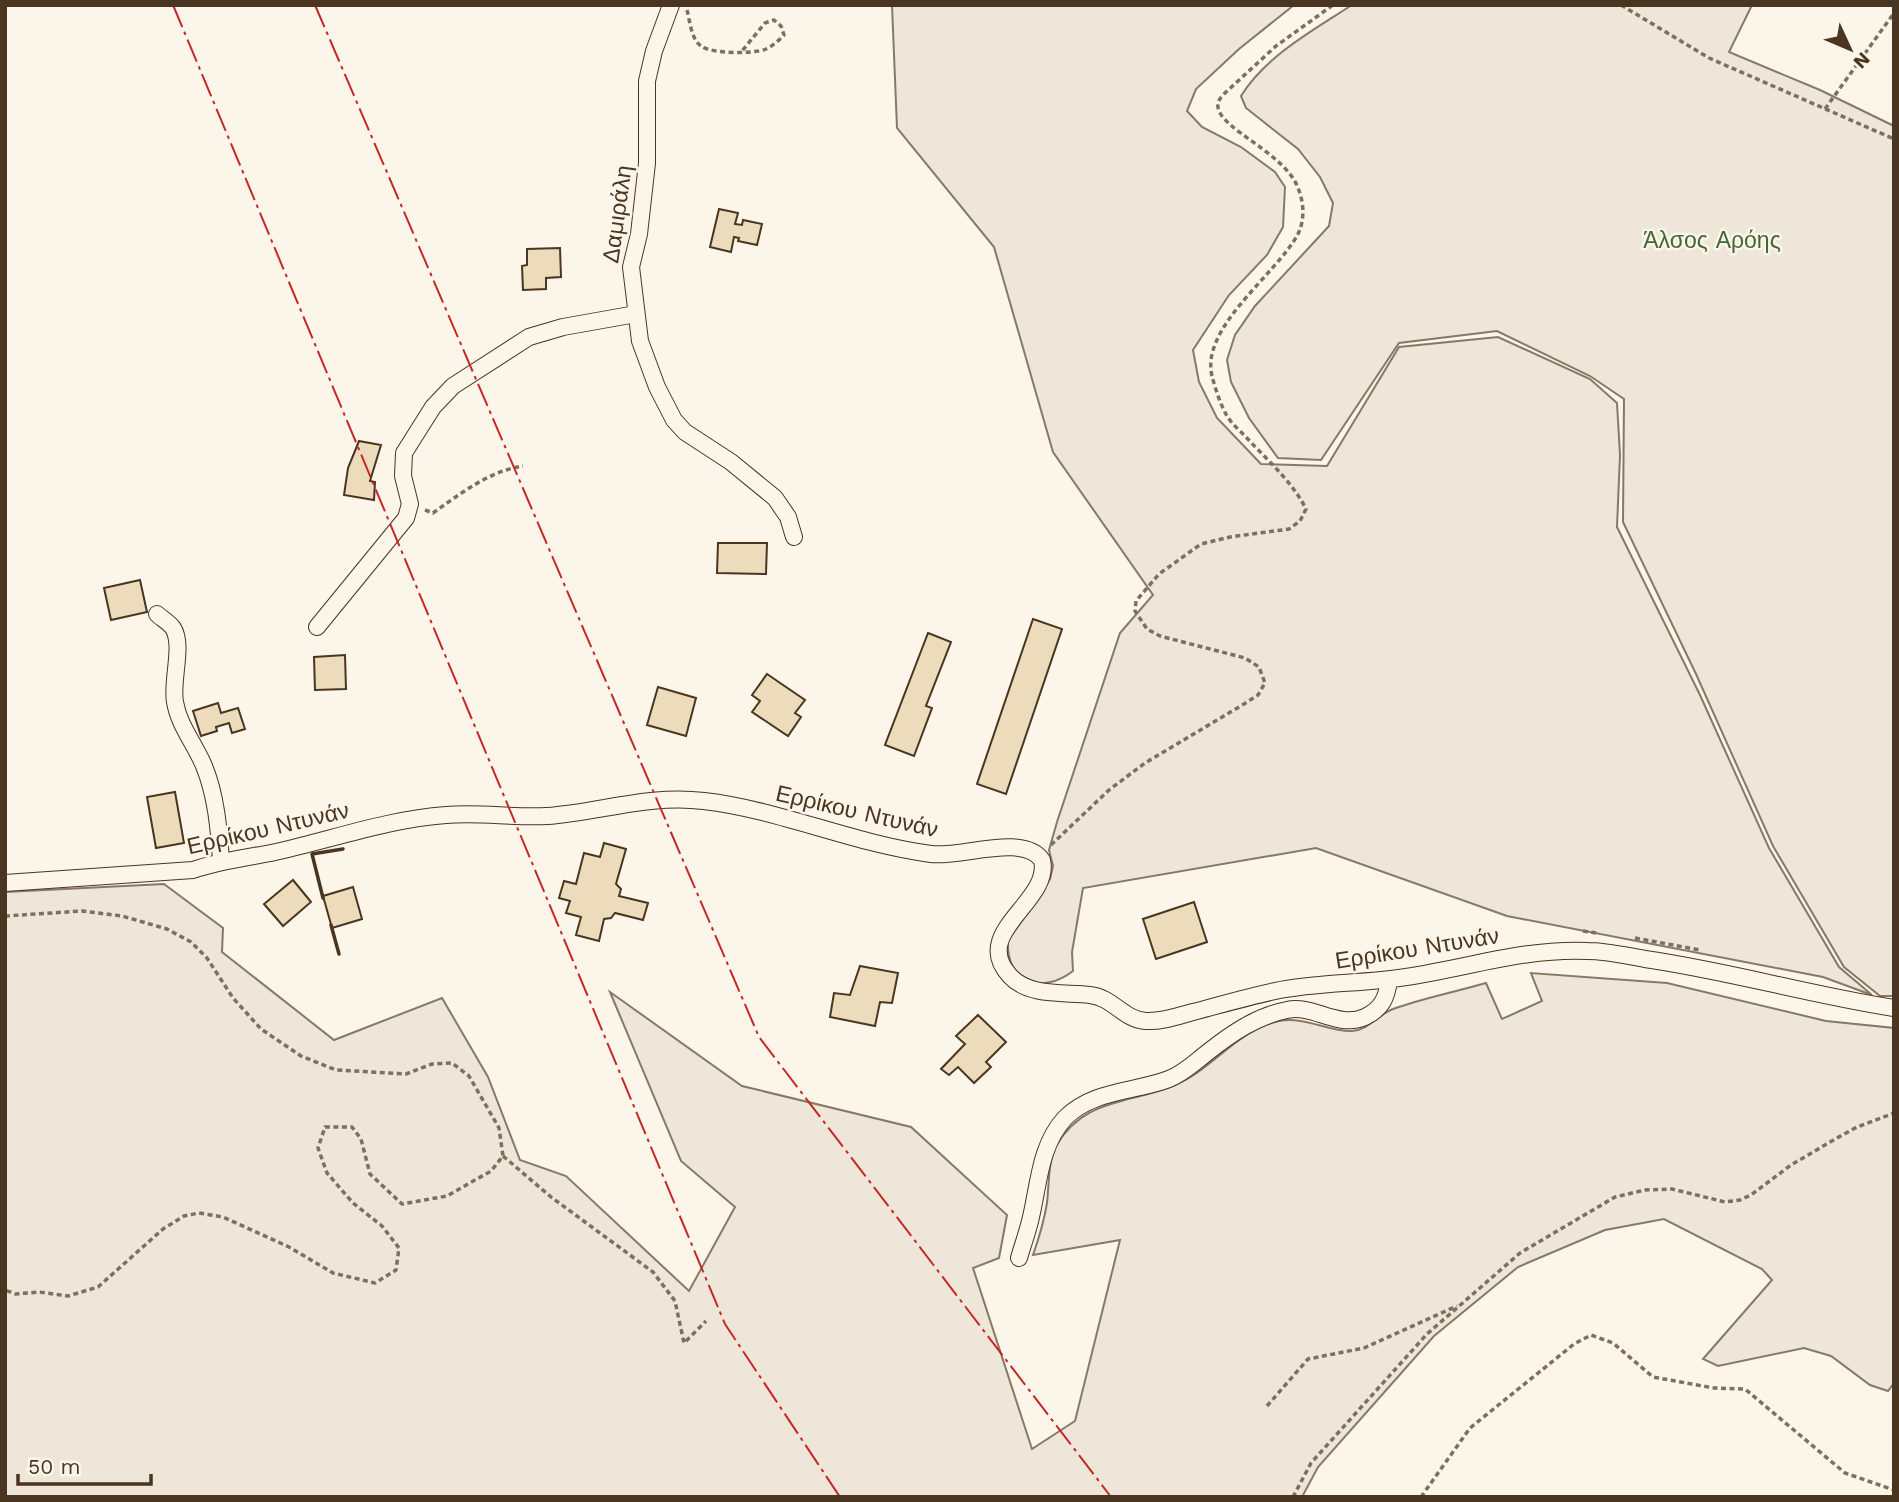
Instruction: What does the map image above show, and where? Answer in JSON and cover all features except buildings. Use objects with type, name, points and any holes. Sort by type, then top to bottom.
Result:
[{"type":"street","name":"Δαμιράλη","points":[[671,5],[654,51],[648,81],[647,163],[639,234],[631,267],[640,341],[674,420],[685,432],[731,462],[775,498],[789,517],[794,537]]},
{"type":"street","points":[[317,626],[363,568],[402,525],[410,504],[402,476],[404,453],[433,407],[453,386],[529,337],[563,327],[636,314]]},
{"type":"street","points":[[157,614],[174,628],[178,653],[174,676],[174,702],[179,719],[205,767],[212,789],[219,829],[220,861]]},
{"type":"street","name":"Ερρίκου Ντυνάν","points":[[5,883],[193,870],[220,861],[271,853],[357,831],[447,815],[548,816],[626,803],[685,799],[738,807],[932,854],[1014,847],[1029,849],[1039,856],[1043,867],[1033,894],[1002,935],[999,948],[1003,964],[1010,976],[1036,990],[1094,995],[1130,1017],[1145,1021],[1182,1015],[1281,990],[1389,980],[1532,952],[1589,950],[1684,964],[1825,997],[1894,1008]]},
{"type":"street","points":[[1019,1258],[1031,1219],[1042,1161],[1051,1138],[1066,1117],[1086,1103],[1110,1093],[1169,1079],[1186,1070],[1232,1034],[1261,1018],[1296,1009],[1329,1018],[1349,1020],[1364,1017],[1386,998],[1389,980]]},
{"type":"path","points":[[685,5],[694,36],[701,47],[719,52],[742,51],[765,50],[784,35],[781,26],[774,20],[765,23],[742,51]]},
{"type":"path","points":[[1039,856],[1109,790],[1145,763],[1258,695],[1265,683],[1259,667],[1245,658],[1160,636],[1147,629],[1135,611],[1136,601],[1159,574],[1201,544],[1289,529],[1300,521],[1306,509],[1298,494],[1227,417],[1212,376],[1212,354],[1219,337],[1240,304],[1297,234],[1303,204],[1290,172],[1261,146],[1229,125],[1217,107],[1218,101],[1225,93],[1261,59],[1333,5]]},
{"type":"path","points":[[1622,5],[1709,58],[1894,139]]},
{"type":"path","points":[[1825,109],[1894,13]]},
{"type":"path","points":[[410,504],[433,513],[504,469],[523,466]]},
{"type":"path","points":[[5,916],[82,911],[122,916],[167,929],[191,942],[207,958],[233,998],[261,1029],[301,1056],[336,1070],[407,1074],[432,1064],[452,1063],[469,1076],[499,1128],[503,1156],[551,1197],[653,1272],[675,1301],[684,1343],[706,1321]]},
{"type":"path","points":[[1293,1497],[1311,1463],[1427,1334],[1520,1253],[1615,1197],[1645,1190],[1672,1189],[1726,1202],[1740,1200],[1837,1138],[1894,1113]]},
{"type":"path","points":[[5,1290],[15,1294],[39,1292],[68,1296],[98,1287],[163,1229],[184,1216],[199,1213],[223,1217],[289,1247],[333,1273],[375,1283],[396,1270],[399,1248],[382,1227],[353,1203],[327,1173],[318,1148],[325,1127],[352,1127],[361,1139],[370,1174],[402,1204],[447,1196],[491,1171],[503,1156]]},
{"type":"path","points":[[1267,1405],[1308,1359],[1364,1348],[1462,1303]]},
{"type":"path","points":[[1422,1497],[1470,1428],[1574,1343],[1591,1335],[1613,1343],[1653,1377],[1714,1388],[1745,1389],[1845,1473],[1894,1490]]},
{"type":"green space","points":[[892,5],[1294,5],[1239,49],[1196,89],[1187,111],[1202,127],[1241,147],[1275,172],[1285,187],[1283,227],[1267,255],[1229,295],[1193,350],[1199,382],[1217,418],[1261,464],[1327,466],[1399,347],[1498,337],[1590,379],[1617,403],[1620,455],[1617,527],[1700,695],[1769,848],[1839,967],[1872,995],[1823,977],[1507,916],[1316,848],[1083,888],[1072,952],[1073,971],[1061,978],[1038,983],[1028,981],[1020,975],[1013,967],[1008,941],[1050,879],[1053,866],[1049,850],[1120,633],[1153,595],[1053,452],[994,247],[897,128]]},
{"type":"green space","name":"Άλσος Αρόης","points":[[1352,5],[1752,5],[1729,52],[1820,90],[1894,126],[1894,996],[1880,996],[1844,967],[1773,846],[1696,674],[1623,522],[1624,399],[1590,376],[1497,331],[1399,343],[1321,460],[1278,458],[1249,418],[1231,382],[1227,360],[1235,335],[1255,306],[1329,226],[1333,203],[1320,177],[1298,149],[1246,108],[1241,96],[1263,68],[1277,56]]},
{"type":"green space","points":[[164,884],[223,928],[222,952],[334,1040],[442,998],[488,1077],[520,1160],[566,1176],[689,1291],[735,1207],[681,1161],[610,992],[742,1086],[911,1127],[1007,1215],[999,1258],[973,1268],[1032,1449],[1075,1421],[1120,1240],[1033,1255],[1047,1203],[1050,1167],[1056,1146],[1080,1118],[1110,1104],[1158,1091],[1189,1078],[1238,1041],[1264,1026],[1289,1020],[1343,1031],[1358,1030],[1393,1009],[1486,983],[1502,1019],[1542,1001],[1531,973],[1667,983],[1826,1021],[1894,1028],[1894,1383],[1888,1391],[1870,1385],[1831,1356],[1804,1348],[1718,1366],[1703,1359],[1772,1280],[1762,1269],[1664,1219],[1605,1230],[1518,1267],[1434,1336],[1318,1467],[1302,1497],[5,1497],[5,892]]},
{"type":"wall","points":[[323,898],[312,854],[343,849]]},
{"type":"wall","points":[[331,925],[339,954]]},
{"type":"power","points":[[173,5],[725,1324],[840,1497]]},
{"type":"power","points":[[315,5],[759,1037],[1111,1497]]}]
